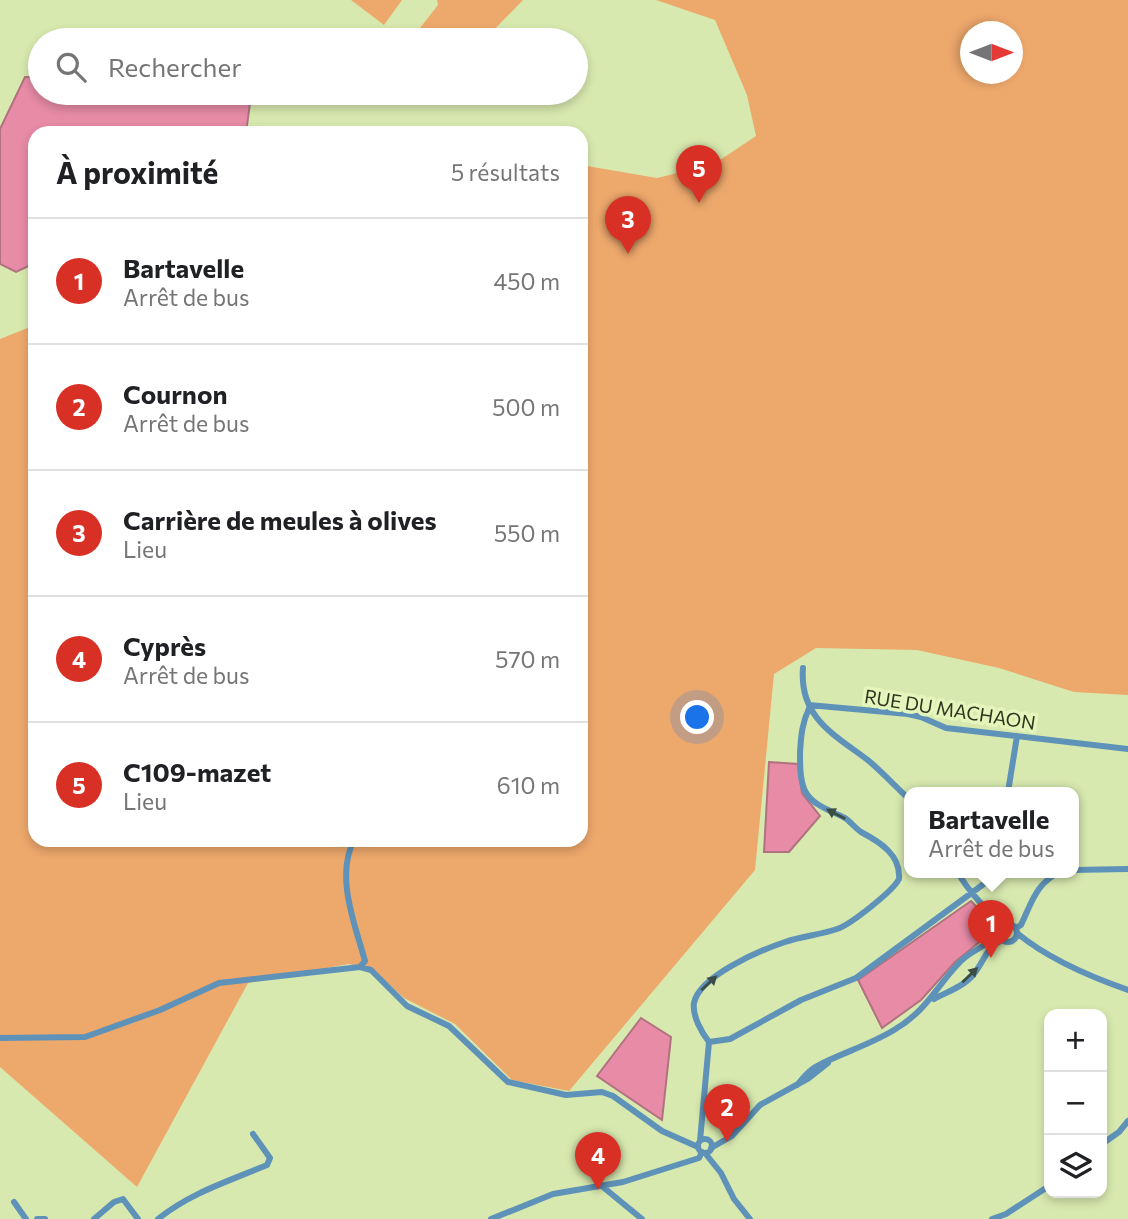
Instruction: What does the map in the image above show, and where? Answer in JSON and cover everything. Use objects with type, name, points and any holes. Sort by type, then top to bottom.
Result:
[{"type":"street","points":[[803,668],[802,685],[809,706],[822,725],[842,744],[869,762],[904,794]]},
{"type":"street","points":[[750,1219],[734,1199],[705,1146],[701,1111],[709,1042],[694,1011],[694,1003],[698,994],[714,977],[785,942],[839,929],[889,892],[899,879],[897,861],[887,849],[848,820],[814,803],[806,792],[800,765],[801,723],[809,706]]},
{"type":"street","name":"RUE DU MACHAON","points":[[809,706],[908,714],[946,728],[1128,749]]},
{"type":"street","points":[[1009,787],[1017,736]]},
{"type":"street","points":[[351,847],[346,890],[365,961],[360,967]]},
{"type":"street","points":[[1079,870],[1128,869]]},
{"type":"street","points":[[962,878],[971,894],[1027,942],[1090,975],[1128,990]]},
{"type":"street","points":[[709,1042],[730,1040],[801,1000],[856,978],[971,894],[988,878]]},
{"type":"street","points":[[929,1002],[962,960],[1026,915],[1037,890],[1050,878]]},
{"type":"street","points":[[0,1038],[85,1037],[160,1010],[219,983],[360,967],[371,970],[407,1006],[449,1026],[508,1082],[566,1095],[602,1092],[613,1096],[662,1132],[705,1146],[723,1143],[760,1105],[797,1085],[829,1062],[894,1031],[929,1002],[967,980],[990,948],[1002,940],[1008,928]]},
{"type":"street","points":[[1008,928],[1014,940]]},
{"type":"street","points":[[1002,940],[1027,942]]},
{"type":"street","points":[[1107,1140],[1128,1121]]},
{"type":"street","points":[[158,1219],[176,1204],[199,1192],[267,1166],[270,1158],[253,1134]]},
{"type":"street","points":[[491,1219],[553,1194],[603,1187],[699,1158],[705,1146]]},
{"type":"street","points":[[603,1187],[642,1219]]},
{"type":"street","points":[[992,1219],[1006,1214],[1044,1189]]},
{"type":"street","points":[[94,1219],[114,1202],[123,1199],[138,1219]]},
{"type":"street","points":[[14,1202],[26,1219]]},
{"type":"street","points":[[37,1219],[45,1219]]},
{"type":"shaded area","points":[[351,0],[402,0],[384,25]]},
{"type":"shaded area","points":[[437,0],[523,0],[496,28],[420,28],[438,5]]},
{"type":"shaded area","points":[[656,0],[1128,0],[1128,695],[1074,692],[999,668],[917,650],[816,648],[774,674],[755,870],[569,1091],[512,1080],[455,1024],[404,998],[373,969],[348,964],[248,983],[137,1187],[0,1067],[0,339],[28,328],[28,847],[588,847],[588,166],[657,178],[714,164],[756,136],[747,95],[715,20]]},
{"type":"shaded area","points":[[25,77],[28,77],[28,105],[250,105],[247,126],[28,126],[28,266],[16,272],[0,264],[0,129]]},
{"type":"shaded area","points":[[769,762],[798,764],[802,793],[820,816],[789,852],[764,852]]},
{"type":"shaded area","points":[[971,901],[990,921],[988,935],[955,962],[921,1000],[882,1028],[858,980]]},
{"type":"shaded area","points":[[641,1018],[671,1037],[662,1120],[597,1076]]},
{"type":"place","name":"C109-mazet","points":[[699,203]]},
{"type":"place","name":"Carrière de meules à olives","points":[[628,254]]},
{"type":"place","name":"Bartavelle","points":[[991,958]]},
{"type":"place","name":"Cournon","points":[[727,1142]]},
{"type":"place","name":"Cyprès","points":[[598,1190]]}]
